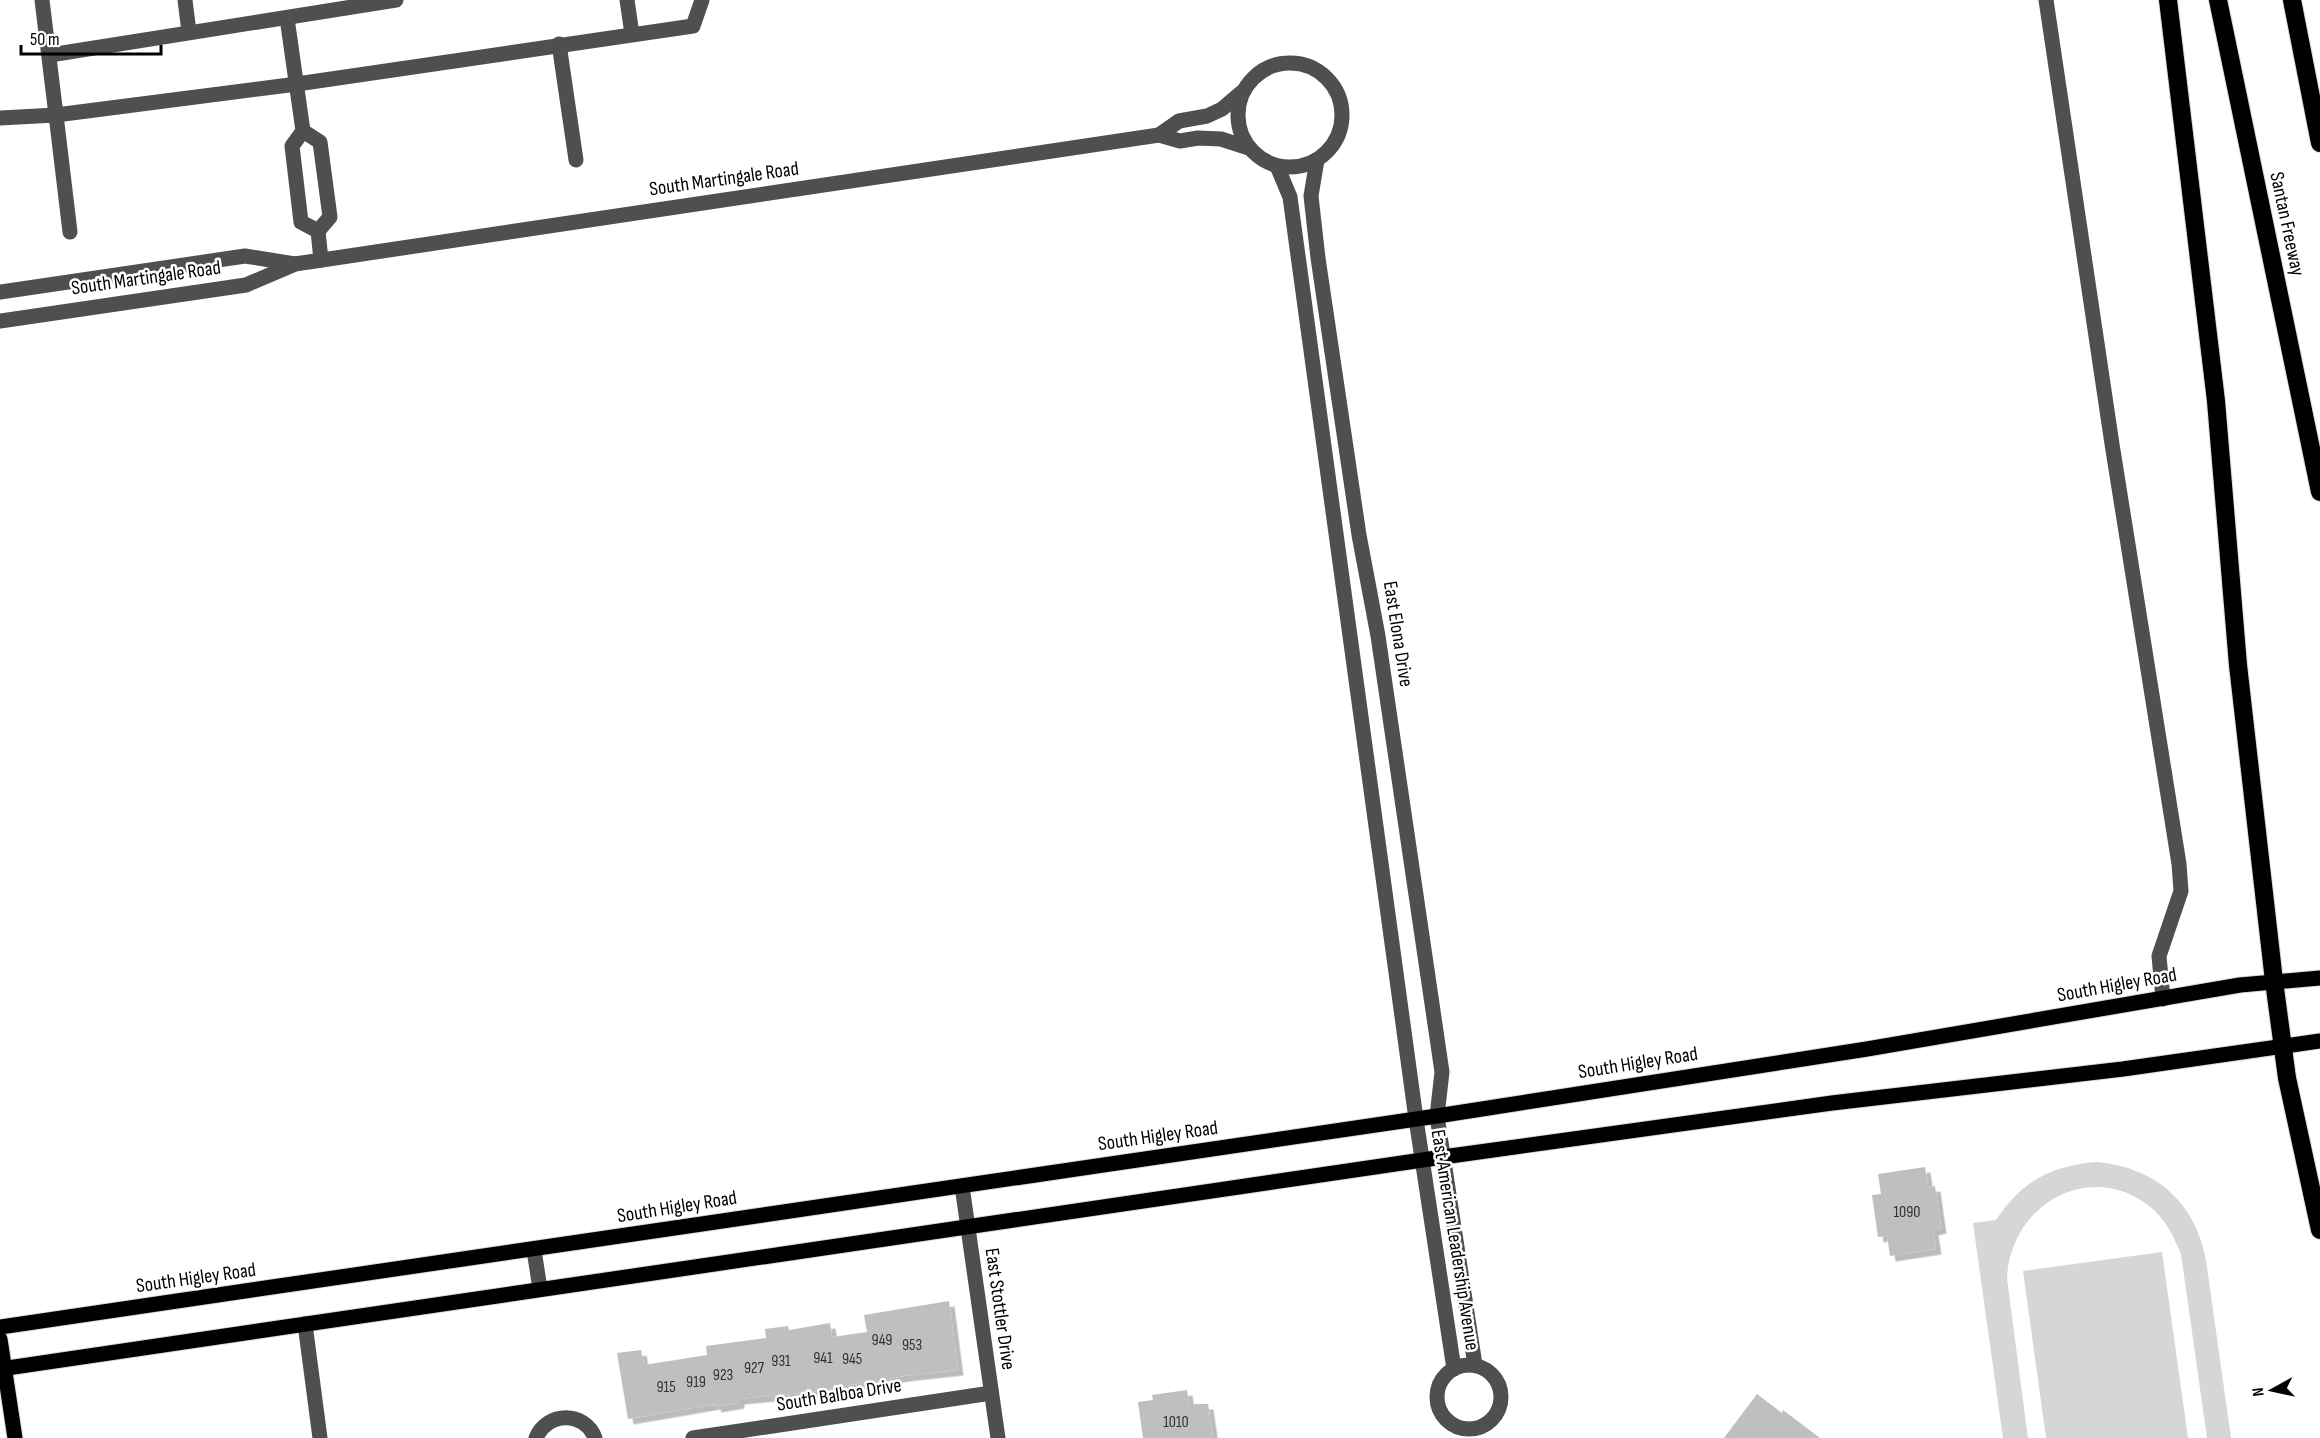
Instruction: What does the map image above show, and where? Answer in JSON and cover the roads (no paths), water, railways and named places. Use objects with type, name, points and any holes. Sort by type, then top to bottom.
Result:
[{"type":"highway","points":[[2168,0],[2216,401],[2239,676],[2282,1046],[2320,1230]]},
{"type":"highway","name":"Santan Freeway","points":[[2218,0],[2320,492]]},
{"type":"highway","points":[[2292,0],[2320,142]]},
{"type":"main road","name":"South Higley Road","points":[[0,1327],[1437,1116],[1867,1049],[2240,985],[2313,979]]},
{"type":"main road","points":[[2,1368],[1443,1157],[1832,1103],[2123,1069],[2320,1041]]},
{"type":"main road","points":[[0,1339],[2,1368],[15,1438]]},
{"type":"street","points":[[42,0],[70,232]]},
{"type":"street","points":[[185,0],[189,32]]},
{"type":"street","points":[[50,55],[396,0]]},
{"type":"street","points":[[627,0],[632,34]]},
{"type":"street","points":[[0,118],[56,115],[297,84],[693,26],[702,0]]},
{"type":"street","points":[[2046,0],[2112,444],[2179,864],[2181,891],[2159,956],[2163,999]]},
{"type":"street","points":[[287,18],[303,131],[292,146],[301,222],[318,231]]},
{"type":"street","points":[[559,44],[576,160]]},
{"type":"street","points":[[1284,63],[1302,64],[1318,71],[1331,83],[1340,98],[1342,116],[1339,133],[1330,149],[1317,160],[1304,166],[1291,168],[1277,166],[1262,160],[1249,148],[1241,135],[1238,106],[1242,92],[1253,78],[1267,68],[1284,63]]},
{"type":"street","name":"South Martingale Road","points":[[1159,135],[1179,121],[1207,116],[1222,109],[1242,92]]},
{"type":"street","points":[[303,131],[320,142],[330,217],[318,231],[321,260]]},
{"type":"street","name":"South Martingale Road","points":[[0,321],[246,285],[295,264],[1159,135],[1180,141],[1198,138],[1221,139],[1249,148]]},
{"type":"street","name":"East Elona Drive","points":[[1317,160],[1311,196],[1317,248],[1359,535],[1378,636],[1442,1072],[1437,1116]]},
{"type":"street","points":[[1277,166],[1290,196],[1416,1119]]},
{"type":"street","name":"South Martingale Road","points":[[0,292],[245,256],[295,264]]},
{"type":"street","name":"East American Leadership Avenue","points":[[1437,1116],[1475,1365]]},
{"type":"street","name":"East American Leadership Avenue","points":[[1416,1119],[1454,1369]]},
{"type":"street","name":"East Stottler Drive","points":[[962,1186],[998,1438]]},
{"type":"street","points":[[534,1250],[540,1289]]},
{"type":"street","points":[[305,1324],[320,1438]]},
{"type":"street","name":"East American Leadership Avenue","points":[[1464,1365],[1475,1365],[1492,1375],[1498,1383],[1501,1403],[1497,1413],[1491,1421],[1473,1434],[1454,1426],[1440,1412],[1437,1403],[1440,1383],[1446,1374],[1454,1369],[1464,1365]]},
{"type":"street","name":"South Balboa Drive","points":[[693,1438],[991,1393]]},
{"type":"street","points":[[536,1438],[545,1424],[566,1417],[586,1424],[595,1438]]}]
